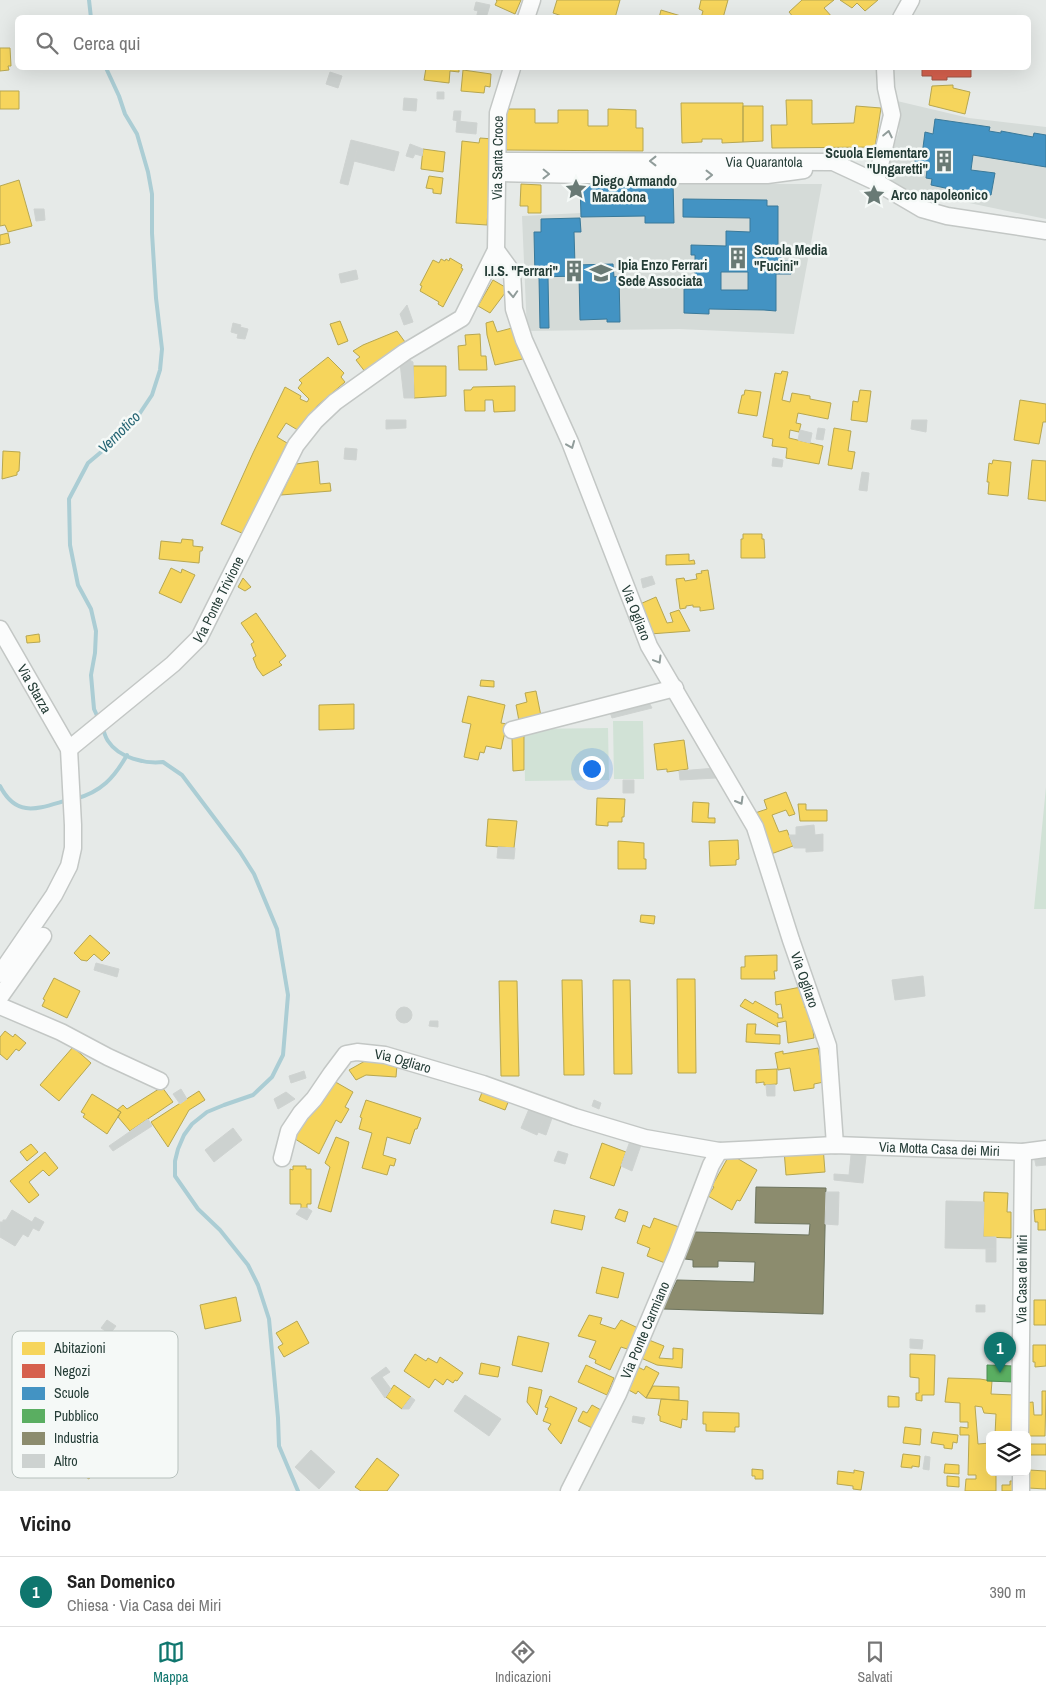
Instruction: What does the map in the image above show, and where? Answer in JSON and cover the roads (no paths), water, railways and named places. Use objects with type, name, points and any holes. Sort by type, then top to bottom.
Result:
[{"type":"street","points":[[527,15],[532,0]]},
{"type":"street","points":[[902,15],[910,0]]},
{"type":"street","name":"Via Santa Croce","points":[[496,250],[498,113],[511,70]]},
{"type":"street","points":[[876,182],[892,115],[886,88],[885,70]]},
{"type":"street","name":"Via Quarantola","points":[[498,167],[753,168],[833,162],[876,182],[922,209],[946,216],[1046,231]]},
{"type":"street","name":"Via Ponte Trivione","points":[[69,749],[174,664],[199,638],[296,446],[316,421],[335,402],[404,352],[462,318],[496,250]]},
{"type":"street","name":"Via Ogliaro","points":[[282,1158],[289,1131],[301,1113],[314,1099],[346,1054],[357,1052],[385,1056],[483,1084],[575,1117],[715,1158],[834,1145],[828,1046],[791,940],[755,827],[649,646],[570,442],[524,340],[514,309],[512,272],[496,250]]},
{"type":"street","name":"Via Starza","points":[[4,635],[69,749]]},
{"type":"street","points":[[512,730],[675,688]]},
{"type":"street","points":[[0,974],[54,896],[69,866],[73,848],[73,825],[69,749]]},
{"type":"street","points":[[0,997],[43,936]]},
{"type":"street","points":[[0,1006],[61,1032],[108,1057],[160,1081]]},
{"type":"street","name":"Via Motta Casa dei Miri","points":[[834,1145],[1023,1152],[1046,1149]]},
{"type":"street","name":"Via Casa dei Miri","points":[[1020,1431],[1023,1152]]},
{"type":"street","name":"Via Ponte Carmiano","points":[[568,1491],[618,1394],[715,1158]]},
{"type":"street","points":[[1020,1476],[1021,1491]]},
{"type":"waterway","name":"Vernotico","points":[[89,0],[91,15]]},
{"type":"waterway","name":"Vernotico","points":[[99,720],[94,709],[91,675],[96,631],[91,609],[78,585],[70,545],[69,499],[88,463],[119,437],[136,419],[152,395],[160,370],[162,349],[156,298],[152,194],[148,172],[137,134],[125,114],[107,70]]},
{"type":"waterway","points":[[102,726],[107,739],[113,747],[125,756],[141,761],[163,762],[182,775],[240,852],[254,874],[277,929],[288,995],[283,1055],[272,1077],[253,1095],[207,1112],[192,1124],[184,1135],[178,1149],[175,1161],[175,1176],[198,1209],[220,1230],[248,1265],[258,1285],[269,1319],[279,1446],[298,1491]]},
{"type":"waterway","points":[[75,799],[92,792],[106,783],[117,771],[127,755]]},
{"type":"waterway","points":[[0,786],[7,796],[21,807],[38,808],[68,800]]},
{"type":"place","name":"Scuola Elementare \"Ungaretti\"","points":[[944,161]]},
{"type":"place","name":"Diego Armando Maradona","points":[[576,189]]},
{"type":"place","name":"Arco napoleonico","points":[[874,195]]},
{"type":"place","name":"Scuola Media \"Fucini\"","points":[[738,258]]},
{"type":"place","name":"I.I.S. \"Ferrari\"","points":[[574,271]]},
{"type":"place","name":"Ipia Enzo Ferrari Sede Associata","points":[[601,273]]},
{"type":"place","name":"San Domenico","points":[[1000,1373]]}]
